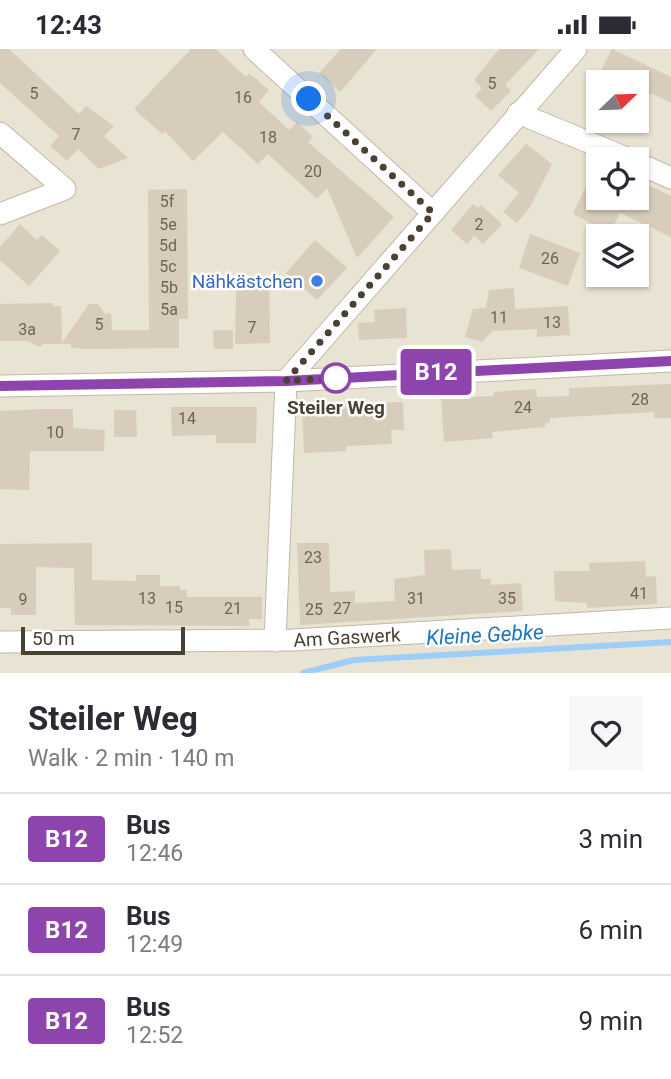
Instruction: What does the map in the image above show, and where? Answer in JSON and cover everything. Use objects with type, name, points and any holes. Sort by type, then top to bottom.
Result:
[{"type":"street","points":[[254,49],[433,213]]},
{"type":"street","points":[[286,381],[576,49]]},
{"type":"street","points":[[518,113],[601,147]]},
{"type":"street","points":[[0,133],[65,189],[0,214]]},
{"type":"street","points":[[649,168],[671,178]]},
{"type":"street","points":[[0,386],[286,381],[671,362]]},
{"type":"street","name":"Am Gaswerk","points":[[275,641],[286,381]]},
{"type":"street","name":"Am Gaswerk","points":[[0,642],[275,641],[671,618]]},
{"type":"shaded area","points":[[0,49],[671,49],[671,673],[0,673]]},
{"type":"building","points":[[0,49],[9,49],[79,114],[86,106],[114,126],[104,136],[128,158],[99,169],[78,149],[67,161],[50,146],[59,136],[0,83]]},
{"type":"building","points":[[191,49],[216,49],[246,77],[249,73],[269,90],[259,102],[289,130],[297,122],[313,137],[308,142],[394,217],[357,258],[327,188],[317,199],[268,154],[258,164],[223,132],[193,161],[165,131],[162,134],[134,109]]},
{"type":"building","points":[[341,49],[377,49],[340,92],[319,73]]},
{"type":"building","points":[[499,49],[539,49],[505,85],[511,91],[491,111],[475,96],[482,88],[474,80]]},
{"type":"building","points":[[612,49],[671,77],[671,103],[651,93],[649,95],[649,70],[601,70]]},
{"type":"building","points":[[526,144],[552,164],[530,207],[517,223],[503,212],[519,193],[498,175]]},
{"type":"building","points":[[649,185],[671,196],[671,237],[649,227],[649,224],[620,213],[614,224],[592,224],[573,214],[586,186],[586,210],[649,210]]},
{"type":"building","points":[[187,189],[188,319],[179,319],[179,348],[87,349],[71,348],[71,344],[43,344],[40,347],[27,341],[0,341],[0,304],[53,303],[53,306],[61,306],[62,343],[89,304],[98,304],[105,314],[111,313],[112,330],[149,330],[148,190]]},
{"type":"building","points":[[473,204],[478,208],[481,205],[502,224],[483,244],[474,236],[467,244],[451,230]]},
{"type":"building","points":[[20,224],[37,240],[42,235],[60,251],[29,286],[0,260],[0,247]]},
{"type":"building","points":[[530,234],[580,253],[568,286],[519,268]]},
{"type":"building","points":[[315,240],[347,268],[317,300],[286,273]]},
{"type":"building","points":[[247,285],[269,285],[270,343],[235,344],[236,289],[243,289]]},
{"type":"building","points":[[514,288],[515,309],[568,306],[570,335],[537,337],[537,329],[492,331],[482,342],[465,337],[473,309],[486,308],[489,290]]},
{"type":"building","points":[[406,308],[407,338],[359,340],[358,323],[375,322],[374,310]]},
{"type":"building","points":[[213,330],[233,330],[233,349],[214,349]]},
{"type":"building","points":[[671,384],[671,418],[654,418],[654,412],[550,418],[550,423],[546,423],[545,427],[492,432],[493,438],[444,442],[441,398],[493,396],[494,392],[536,389],[537,397],[569,396],[569,388]]},
{"type":"building","points":[[403,402],[404,430],[391,430],[392,444],[346,446],[346,451],[304,453],[302,412],[321,411],[321,406]]},
{"type":"building","points":[[171,407],[257,407],[256,443],[216,443],[216,435],[172,436]]},
{"type":"building","points":[[73,409],[73,428],[105,430],[104,451],[30,451],[29,490],[0,489],[0,411]]},
{"type":"building","points":[[114,410],[136,410],[137,437],[114,437]]},
{"type":"building","points":[[92,543],[92,580],[136,581],[136,575],[160,575],[160,586],[180,586],[180,590],[187,590],[187,597],[262,597],[262,619],[249,619],[249,626],[75,625],[74,568],[36,567],[36,615],[11,615],[11,608],[0,608],[0,544]]},
{"type":"building","points":[[297,543],[329,543],[330,592],[355,591],[355,603],[395,601],[394,579],[425,575],[424,550],[451,549],[452,570],[481,569],[481,579],[491,579],[491,585],[521,583],[523,611],[300,625]]},
{"type":"building","points":[[645,561],[646,577],[656,576],[657,604],[587,608],[587,603],[555,601],[554,571],[589,571],[589,563]]},
{"type":"waterway","name":"Kleine Gebke","points":[[303,673],[354,660],[671,642]]},
{"type":"bus line","name":"B12","points":[[0,386],[286,381],[671,361]]},
{"type":"place","name":"Nähkästchen","points":[[317,281]]},
{"type":"place","name":"Steiler Weg","points":[[336,378]]},
{"type":"route","points":[[309,99],[433,213],[286,381],[336,378]]}]
